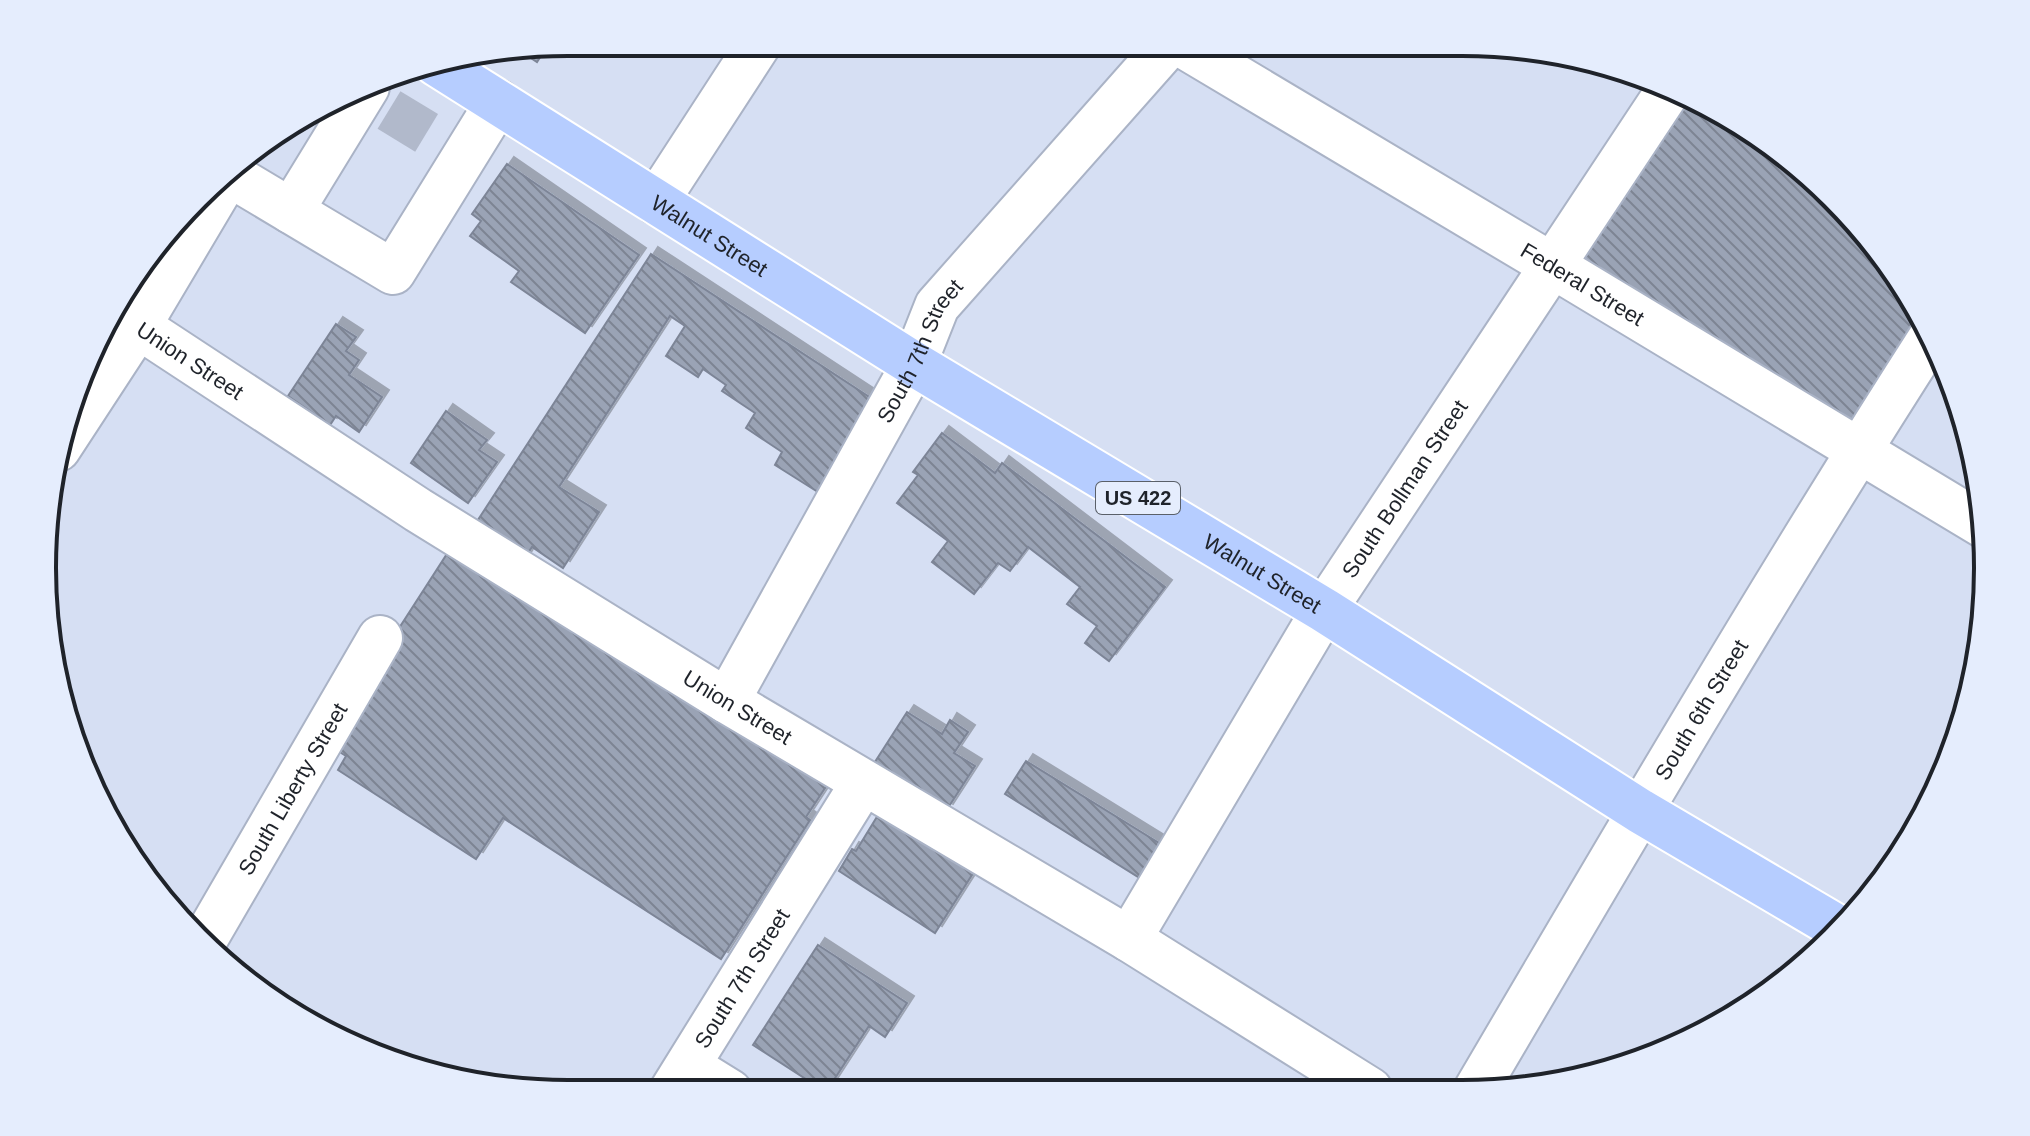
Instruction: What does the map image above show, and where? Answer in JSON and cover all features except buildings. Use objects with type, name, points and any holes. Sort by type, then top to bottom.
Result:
[{"type":"highway","name":"Walnut Street","points":[[447,70],[914,364],[1324,610],[1640,811],[1830,923]]},
{"type":"street","points":[[656,202],[751,56]]},
{"type":"street","name":"South 7th Street","points":[[727,701],[914,364],[937,306],[1158,56]]},
{"type":"street","name":"Federal Street","points":[[1201,56],[1972,518]]},
{"type":"street","name":"South Bollman Street","points":[[1129,939],[1324,610],[1664,98]]},
{"type":"street","points":[[239,176],[291,211],[393,272],[446,157],[498,102]]},
{"type":"street","points":[[291,211],[373,107]]},
{"type":"street","points":[[85,397],[127,318],[205,207]]},
{"type":"street","name":"Union Street","points":[[127,318],[418,510],[727,701],[1129,939],[1354,1080]]},
{"type":"street","name":"South 6th Street","points":[[1482,1079],[1640,811],[1859,449],[1924,348]]},
{"type":"street","name":"South Liberty Street","points":[[209,933],[380,638]]},
{"type":"street","name":"South 7th Street","points":[[679,1079],[863,783]]},
{"type":"tunnel","points":[[389,110],[445,144]]}]
